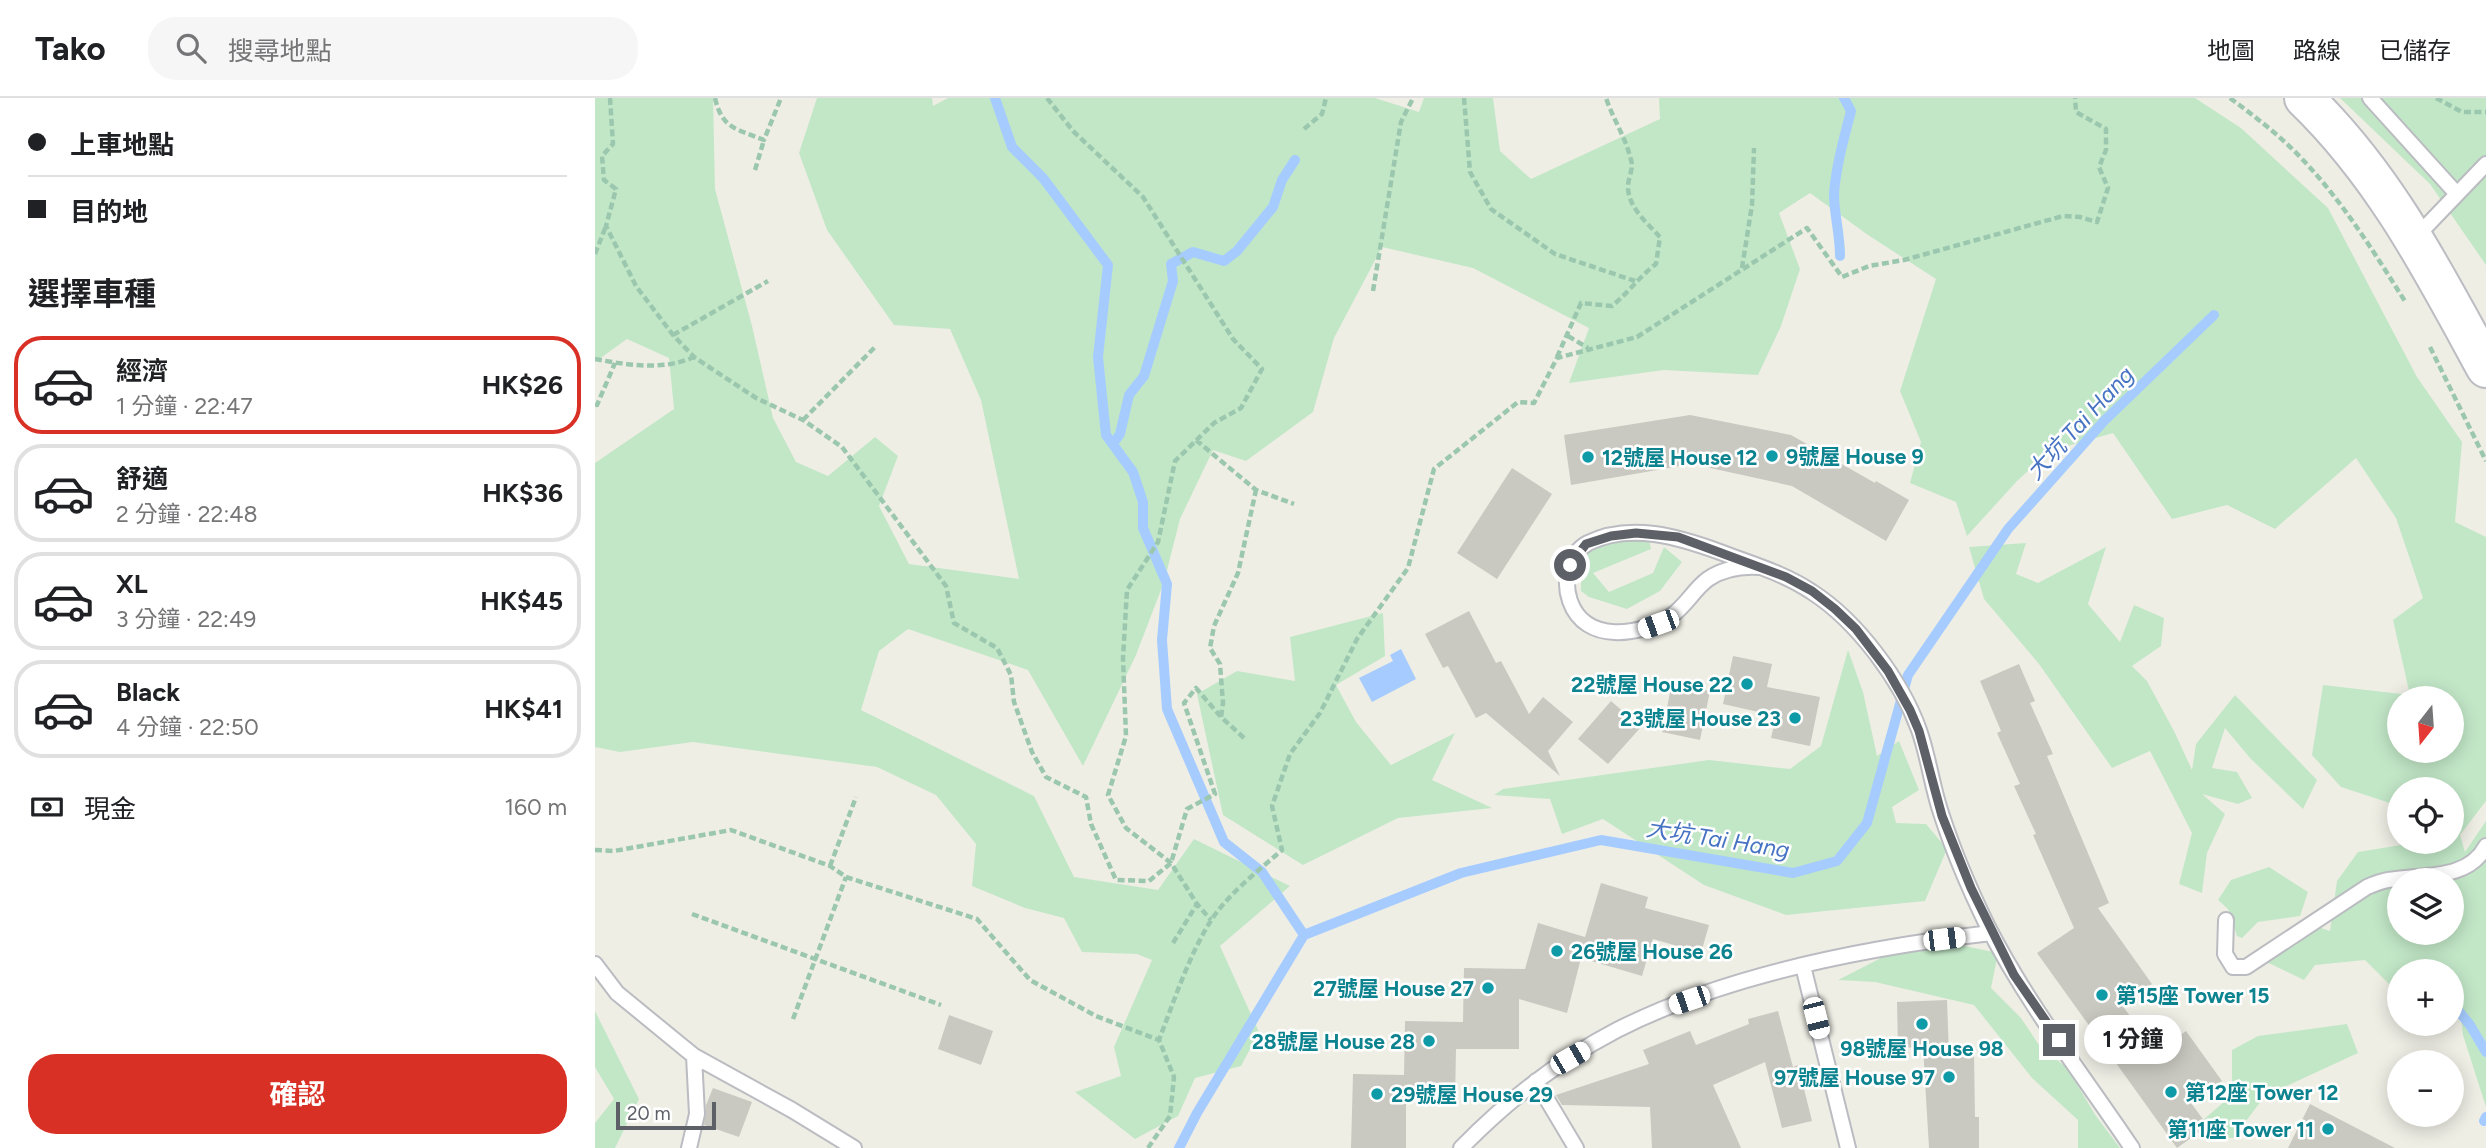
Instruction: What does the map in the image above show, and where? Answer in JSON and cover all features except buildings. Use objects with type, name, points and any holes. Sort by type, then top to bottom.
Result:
[{"type":"main road","points":[[2304,98],[2349,147],[2397,210],[2486,368]]},
{"type":"lane","points":[[2370,98],[2456,193]]},
{"type":"lane","points":[[2415,238],[2486,164]]},
{"type":"lane","points":[[1759,567],[1742,566],[1725,570],[1709,578],[1673,615],[1640,630],[1622,633],[1606,632],[1592,627],[1580,618],[1571,605],[1567,591],[1566,577],[1570,565],[1586,544],[1611,536],[1636,533],[1678,537],[1759,567],[1786,577],[1812,591],[1856,629],[1899,690],[1919,731],[1942,816],[1991,933],[2014,975],[2132,1148]]},
{"type":"lane","points":[[2226,920],[2225,954],[2233,967],[2246,967],[2367,887],[2387,880],[2448,874],[2475,860],[2486,846]]},
{"type":"lane","points":[[1461,1148],[1536,1081],[1617,1030],[1666,1008],[1803,966],[1896,946],[1991,933]]},
{"type":"lane","points":[[595,964],[617,993],[694,1056],[854,1148]]},
{"type":"lane","points":[[1803,966],[1848,1148]]},
{"type":"lane","points":[[689,1148],[697,1114],[694,1056]]},
{"type":"lane","points":[[1536,1081],[1576,1148]]},
{"type":"path","points":[[595,254],[616,189],[604,180],[601,156],[613,144],[610,98]]},
{"type":"path","points":[[715,98],[719,114],[732,129],[764,140]]},
{"type":"path","points":[[755,170],[781,98]]},
{"type":"path","points":[[1047,98],[1073,131],[1143,197],[1233,339],[1262,369],[1241,408],[1214,423],[1175,461],[1158,541],[1127,590],[1123,658],[1126,736],[1108,795],[1126,828],[1171,863],[1197,904],[1211,920]]},
{"type":"path","points":[[1304,129],[1322,114],[1326,98]]},
{"type":"path","points":[[1373,291],[1401,122],[1413,98]]},
{"type":"path","points":[[1464,98],[1470,172],[1491,209],[1555,254],[1635,281]]},
{"type":"path","points":[[1148,1148],[1170,1116],[1174,1077],[1159,1040],[1182,978],[1211,920],[1249,879],[1282,850],[1272,806],[1290,754],[1320,713],[1357,639],[1408,568],[1434,470],[1518,402],[1534,404],[1568,336],[1581,303],[1612,306],[1628,293],[1635,281],[1656,264],[1660,237],[1629,199],[1628,185],[1633,163],[1620,126],[1606,98]]},
{"type":"path","points":[[1557,358],[1637,337],[1807,228],[1842,276],[1869,266],[1904,260],[2063,216],[2097,222],[2108,188],[2099,167],[2106,150],[2106,129],[2076,111],[2075,98]]},
{"type":"path","points":[[2230,98],[2278,136],[2321,181],[2371,247],[2413,315]]},
{"type":"path","points":[[2436,98],[2462,113],[2486,112]]},
{"type":"path","points":[[1741,269],[1752,205],[1754,148]]},
{"type":"path","points":[[606,226],[636,286],[673,335],[694,357],[756,398],[803,420],[842,447],[946,586],[954,623],[997,648],[1011,675],[1014,702],[1032,752],[1046,777],[1086,797],[1091,824],[1116,880],[1149,881],[1171,863],[1187,809],[1215,794],[1184,703],[1196,688],[1244,738]]},
{"type":"path","points":[[673,335],[768,281]]},
{"type":"path","points":[[1568,336],[1588,348]]},
{"type":"path","points":[[2426,338],[2486,461]]},
{"type":"path","points":[[803,420],[876,346]]},
{"type":"path","points":[[595,359],[648,366],[682,362],[694,357]]},
{"type":"path","points":[[595,404],[597,405],[615,363]]},
{"type":"path","points":[[1196,440],[1256,490],[1294,504]]},
{"type":"path","points":[[1221,717],[1223,702],[1220,664],[1210,648],[1214,626],[1238,573],[1256,490]]},
{"type":"path","points":[[830,866],[856,797]]},
{"type":"path","points":[[595,850],[614,852],[731,830],[830,866],[846,877],[977,919],[1030,980],[1095,1016],[1159,1040]]},
{"type":"path","points":[[793,1019],[846,877]]},
{"type":"path","points":[[1173,943],[1197,904]]},
{"type":"path","points":[[692,914],[941,1005]]},
{"type":"green space","points":[[595,98],[713,98],[715,189],[752,326],[773,418],[796,462],[828,476],[875,437],[898,456],[879,506],[909,564],[1019,579],[981,400],[950,329],[894,325],[827,230],[799,153],[817,98],[932,98],[933,106],[948,98],[1375,98],[1419,112],[1424,98],[1493,98],[1500,151],[1531,179],[1660,119],[1659,98],[2195,98],[2241,128],[2328,208],[2417,377],[2462,442],[2455,522],[2486,537],[2486,801],[2464,830],[2464,777],[2387,777],[2387,802],[2341,787],[2312,755],[2323,685],[2387,692],[2387,763],[2464,763],[2464,686],[2408,686],[2393,620],[2423,598],[2396,518],[2356,458],[2275,529],[2227,505],[2172,519],[2113,433],[2050,451],[2017,481],[1967,536],[1956,502],[1910,483],[1921,442],[1900,391],[1936,279],[1810,193],[1779,213],[1800,269],[1781,326],[1758,375],[1664,370],[1569,383],[1589,328],[1473,268],[1382,247],[1334,338],[1313,412],[1246,461],[1213,450],[1180,519],[1164,582],[1136,655],[1083,766],[1028,670],[908,629],[879,651],[861,710],[1034,796],[1074,877],[1158,890],[1194,839],[1290,886],[1220,946],[1259,1032],[1241,1066],[1195,1078],[1178,1116],[1135,1139],[1075,1092],[1121,1076],[1114,1047],[1152,960],[1137,954],[1082,952],[1064,918],[1025,908],[972,886],[976,844],[936,795],[877,767],[693,742],[620,752],[595,747],[595,463],[674,409],[669,358],[627,339],[595,362]]},
{"type":"green space","points":[[2340,98],[2486,98],[2486,265],[2430,184]]},
{"type":"green space","points":[[1645,524],[1651,549],[1593,573],[1609,592],[1653,573],[1664,547],[1682,562],[1660,591],[1627,609],[1589,597],[1581,591],[1581,569],[1593,537]]},
{"type":"green space","points":[[2026,543],[2016,574],[2038,583],[2106,547],[2088,604],[2120,642],[2134,605],[2164,618],[2161,646],[2132,666],[2147,681],[2192,770],[2196,744],[2235,695],[2317,780],[2303,809],[2250,758],[2225,728],[2212,768],[2237,772],[2252,798],[2238,804],[2202,794],[2225,814],[2207,853],[2202,893],[2179,884],[2192,833],[2150,751],[2112,768],[2039,664],[1984,599],[1969,547]]},
{"type":"green space","points":[[1383,613],[1385,656],[1336,685],[1356,722],[1391,765],[1455,733],[1432,780],[1492,808],[1398,818],[1303,865],[1223,815],[1197,694],[1237,671],[1295,681],[1290,637]]},
{"type":"green space","points":[[1848,650],[1863,692],[1877,756],[1899,741],[1919,790],[1892,807],[1896,823],[1926,824],[1947,849],[1925,901],[1786,915],[1704,885],[1603,819],[1562,834],[1550,799],[1494,795],[1503,789],[1709,760],[1790,769],[1821,746]]},
{"type":"green space","points":[[2486,821],[2486,1107],[2463,1036],[2464,959],[2387,959],[2387,982],[2365,960],[2315,965],[2304,980],[2254,956],[2304,922],[2330,931],[2337,881],[2358,852],[2387,847],[2387,854],[2464,854],[2464,849],[2465,852]]},
{"type":"green space","points":[[2269,867],[2308,892],[2300,916],[2258,922],[2242,938],[2237,936],[2228,909],[2218,900],[2231,880]]},
{"type":"green space","points":[[1922,937],[1998,953],[1991,988],[2021,1018],[2039,1045],[2067,1068],[2096,1116],[2120,1148],[2078,1148],[2078,1120],[2032,1078],[1974,1005],[1875,982],[1838,980]]},
{"type":"green space","points":[[595,1011],[639,1099],[615,1148],[595,1148],[595,1123],[614,1099],[595,1067]]},
{"type":"green space","points":[[2347,1024],[2358,1053],[2265,1096],[2233,1138],[2212,1138],[2203,1120],[2232,1095],[2232,1050],[2258,1036]]},
{"type":"water","points":[[1401,649],[1416,679],[1372,702],[1359,678],[1393,661],[1390,655]]},
{"type":"waterway","points":[[995,98],[1012,147],[1043,178],[1108,265],[1098,357],[1106,435],[1133,472],[1143,502],[1143,528],[1167,584],[1162,640],[1167,709],[1224,842],[1262,872],[1304,935]]},
{"type":"waterway","points":[[1840,256],[1834,194],[1838,163],[1851,111],[1844,98]]},
{"type":"waterway","points":[[1113,444],[1120,434],[1129,395],[1144,376],[1173,281],[1171,264],[1193,252],[1224,261],[1237,251],[1273,207],[1282,180],[1295,160]]},
{"type":"waterway","name":"大坑 Tai Hang","points":[[1179,1148],[1197,1113],[1304,935],[1461,873],[1601,840],[1793,873],[1837,861],[1867,823],[1908,675],[2008,529],[2104,421],[2214,315]]},
{"type":"waterway","points":[[2464,1018],[2486,1052]]},
{"type":"waterway","points":[[2484,1121],[2486,1117]]},
{"type":"place","name":"9號屋 House 9","points":[[1772,456]]},
{"type":"place","name":"12號屋 House 12","points":[[1588,457]]},
{"type":"place","name":"22號屋 House 22","points":[[1747,684]]},
{"type":"place","name":"23號屋 House 23","points":[[1795,718]]},
{"type":"place","name":"26號屋 House 26","points":[[1557,951]]},
{"type":"place","name":"27號屋 House 27","points":[[1488,988]]},
{"type":"place","name":"第15座 Tower 15","points":[[2102,995]]},
{"type":"place","name":"98號屋 House 98","points":[[1922,1024]]},
{"type":"place","name":"28號屋 House 28","points":[[1429,1041]]},
{"type":"place","name":"97號屋 House 97","points":[[1949,1077]]},
{"type":"place","name":"第12座 Tower 12","points":[[2171,1092]]},
{"type":"place","name":"29號屋 House 29","points":[[1377,1094]]},
{"type":"place","name":"第11座 Tower 11","points":[[2328,1129]]},
{"type":"route","points":[[1570,565],[1586,544],[1611,536],[1636,533],[1678,537],[1786,577],[1812,591],[1856,629],[1888,671],[1910,710],[1919,731],[1942,816],[1987,924],[2014,975],[2059,1040]]}]
